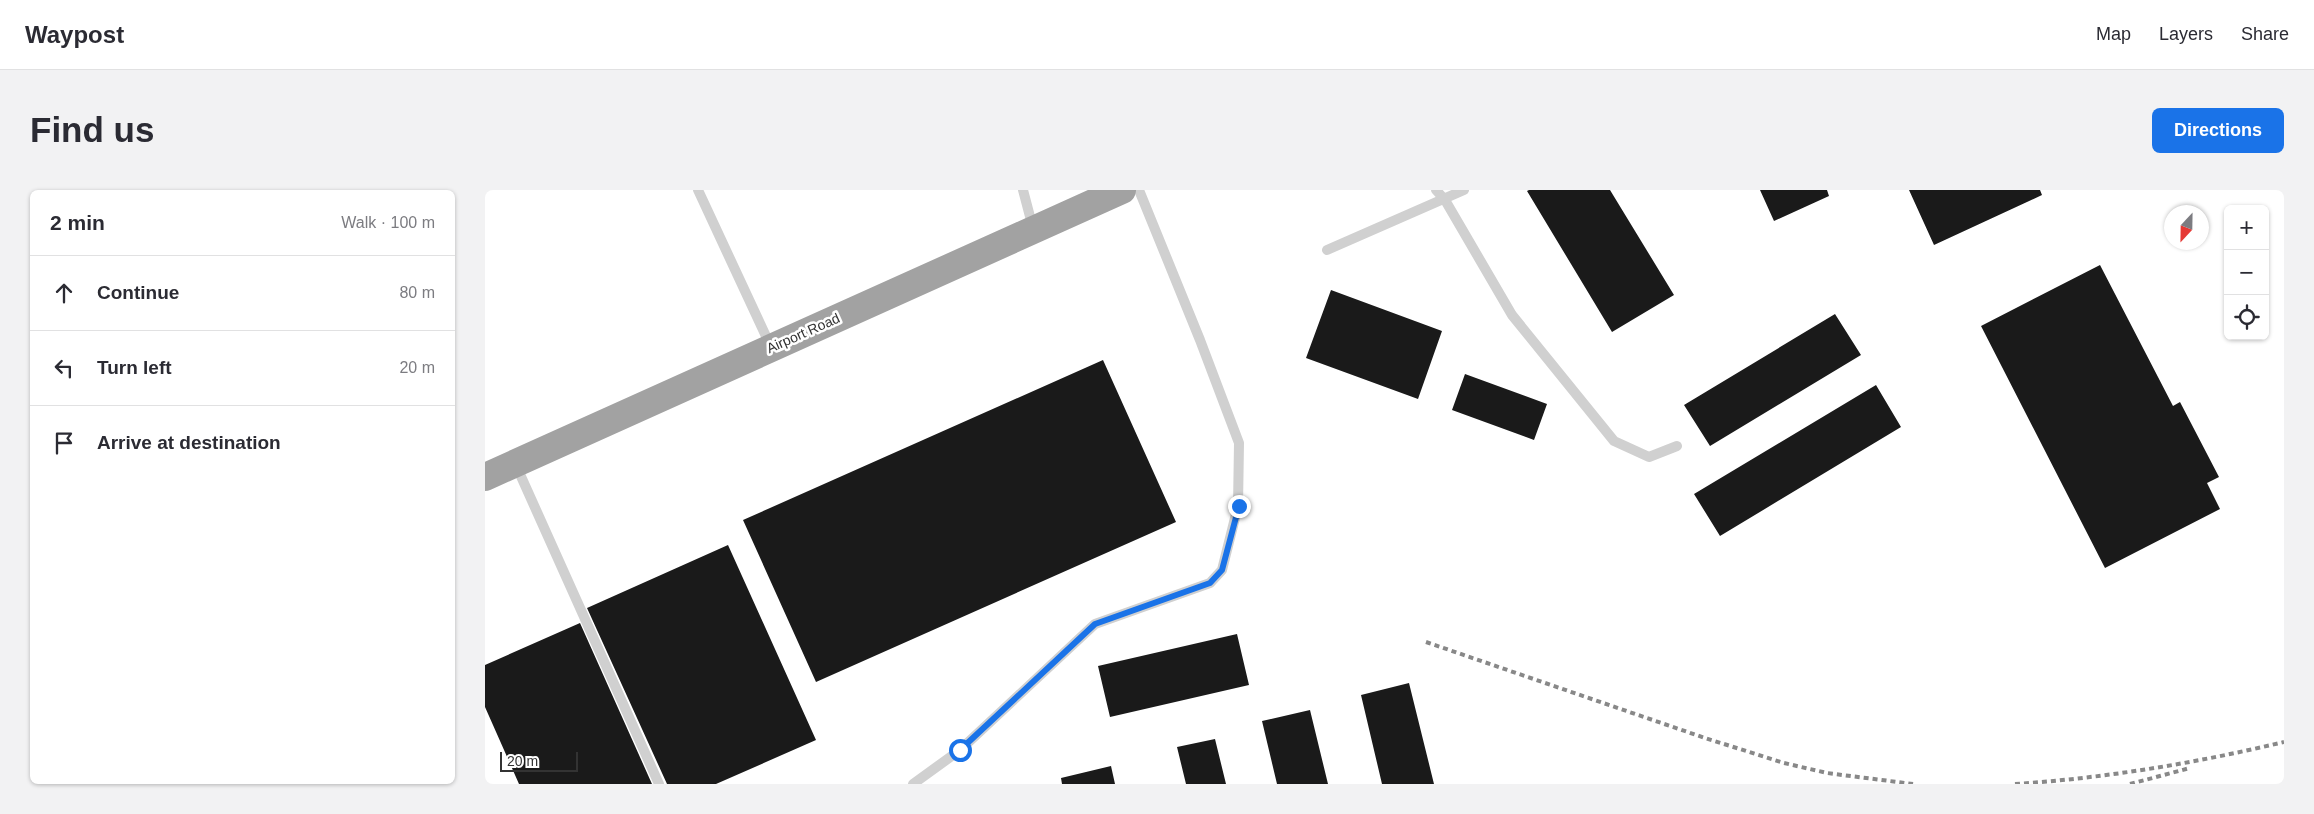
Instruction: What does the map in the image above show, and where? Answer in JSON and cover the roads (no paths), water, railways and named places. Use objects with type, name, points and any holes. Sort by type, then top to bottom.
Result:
[{"type":"highway","name":"Airport Road","points":[[485,477],[1122,190]]},
{"type":"lane","points":[[698,190],[771,348]]},
{"type":"lane","points":[[1023,190],[1033,230]]},
{"type":"lane","points":[[913,784],[960,750],[1095,624],[1210,583],[1222,570],[1239,506],[1239,443],[1201,340],[1139,190]]},
{"type":"lane","points":[[1436,190],[1445,200],[1512,315],[1614,441],[1649,457],[1677,446]]},
{"type":"lane","points":[[1327,250],[1445,200],[1464,190]]},
{"type":"lane","points":[[515,463],[659,784]]},
{"type":"railway","points":[[1426,642],[1705,738],[1784,763],[1827,773],[1913,784]]},
{"type":"railway","points":[[2015,784],[2151,769],[2218,757],[2284,742]]},
{"type":"railway","points":[[2130,784],[2190,768]]}]
